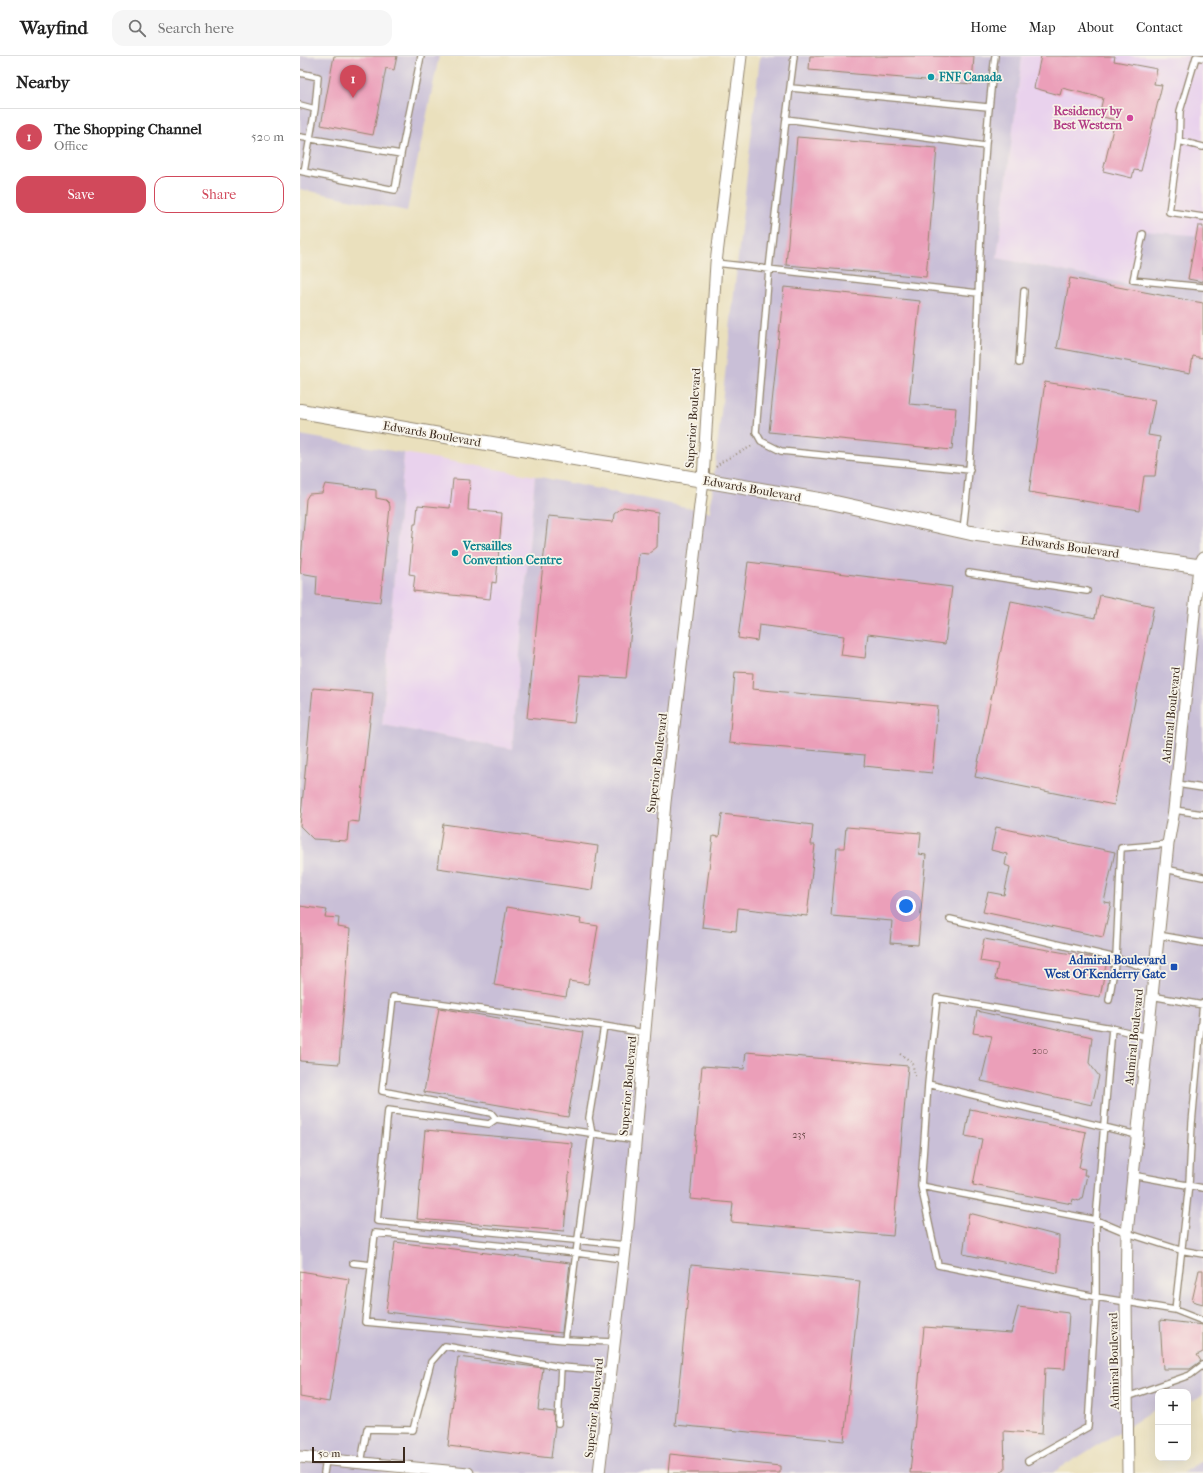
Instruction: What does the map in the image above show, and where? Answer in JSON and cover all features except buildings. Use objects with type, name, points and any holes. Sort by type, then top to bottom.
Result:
[{"type":"street","name":"Superior Boulevard","points":[[599,1473],[623,1259],[626,1245],[665,802],[703,480],[716,263],[741,56]]},
{"type":"street","name":"Edwards Boulevard","points":[[300,412],[831,502],[963,530],[1202,564]]},
{"type":"street","name":"Admiral Boulevard","points":[[1128,1473],[1126,1301],[1127,1233],[1165,869],[1174,810],[1202,564]]},
{"type":"street","points":[[300,1457],[468,1473]]},
{"type":"lane","points":[[300,73],[318,77],[310,139],[302,172],[395,190],[400,154],[421,56]]},
{"type":"lane","points":[[794,56],[769,269],[756,432],[761,441],[781,451],[970,470]]},
{"type":"lane","points":[[963,530],[970,470],[985,146],[988,106],[995,56]]},
{"type":"lane","points":[[1203,58],[1195,57],[1180,111],[1179,142],[1169,212],[1203,217]]},
{"type":"lane","points":[[791,88],[988,106]]},
{"type":"lane","points":[[300,105],[315,109]]},
{"type":"lane","points":[[786,118],[985,146]]},
{"type":"lane","points":[[300,137],[400,154]]},
{"type":"lane","points":[[1179,142],[1203,147]]},
{"type":"lane","points":[[1143,234],[1133,280],[1203,287]]},
{"type":"lane","points":[[716,263],[978,293]]},
{"type":"lane","points":[[1019,363],[1024,291]]},
{"type":"lane","points":[[969,574],[1087,591]]},
{"type":"lane","points":[[1177,784],[1203,788]]},
{"type":"lane","points":[[1174,810],[1203,814]]},
{"type":"lane","points":[[1109,1000],[1116,958],[1121,848],[1168,844]]},
{"type":"lane","points":[[1165,869],[1203,877]]},
{"type":"lane","points":[[950,919],[1116,958],[1154,971]]},
{"type":"lane","points":[[1158,935],[1203,943]]},
{"type":"lane","points":[[1151,996],[1203,1004],[1192,1120],[1189,1184],[1180,1250],[1175,1310]]},
{"type":"lane","points":[[636,1140],[496,1119],[491,1113],[382,1091],[393,997],[645,1033]]},
{"type":"lane","points":[[1147,1037],[1112,1028],[937,998],[928,1084],[921,1186],[938,1265],[1096,1297],[1175,1310],[1203,1321]]},
{"type":"lane","points":[[565,1340],[592,1134],[589,1118],[604,1026]]},
{"type":"lane","points":[[1028,1461],[1088,1427],[1096,1297],[1096,1220],[1112,1028]]},
{"type":"lane","points":[[928,1084],[1137,1135]]},
{"type":"lane","points":[[496,1119],[489,1124],[388,1110],[377,1221],[626,1245]]},
{"type":"lane","points":[[1132,1175],[1189,1184],[1203,1188]]},
{"type":"lane","points":[[921,1186],[1096,1220],[1127,1233],[1180,1250],[1203,1254]]},
{"type":"lane","points":[[614,1342],[565,1340],[365,1322],[375,1233],[623,1259]]},
{"type":"lane","points":[[353,1263],[372,1265]]},
{"type":"lane","points":[[361,1463],[367,1429],[413,1430],[431,1362],[445,1346],[561,1367],[611,1370]]},
{"type":"lane","points":[[1127,1397],[1190,1375],[1203,1365]]},
{"type":"lane","points":[[558,1423],[561,1367]]},
{"type":"lane","points":[[324,1473],[326,1460]]},
{"type":"path","points":[[703,480],[721,462],[761,441]]},
{"type":"path","points":[[900,1054],[912,1062],[916,1080],[928,1084]]},
{"type":"shaded area","points":[[300,56],[439,56],[407,211],[300,189]]},
{"type":"shaded area","points":[[760,56],[1022,56],[997,258],[1130,285],[1143,231],[1203,236],[1203,1394],[1193,1401],[1191,1400],[1191,1389],[1155,1389],[1155,1410],[1052,1473],[300,1473],[300,435],[404,453],[382,725],[512,749],[535,476],[710,512]]},
{"type":"shaded area","points":[[1022,56],[1203,56],[1203,236],[1130,285],[997,258]]},
{"type":"shaded area","points":[[404,453],[535,476],[512,749],[382,725]]},
{"type":"shaded area","points":[[1203,1460],[1203,1473],[1182,1473]]},
{"type":"place","name":"FNF Canada","points":[[931,77]]},
{"type":"place","name":"The Shopping Channel","points":[[353,98]]},
{"type":"place","name":"Residency by Best Western","points":[[1130,118]]},
{"type":"place","name":"Versailles Convention Centre","points":[[455,553]]},
{"type":"place","name":"Admiral Boulevard West Of Kenderry Gate","points":[[1174,967]]}]
